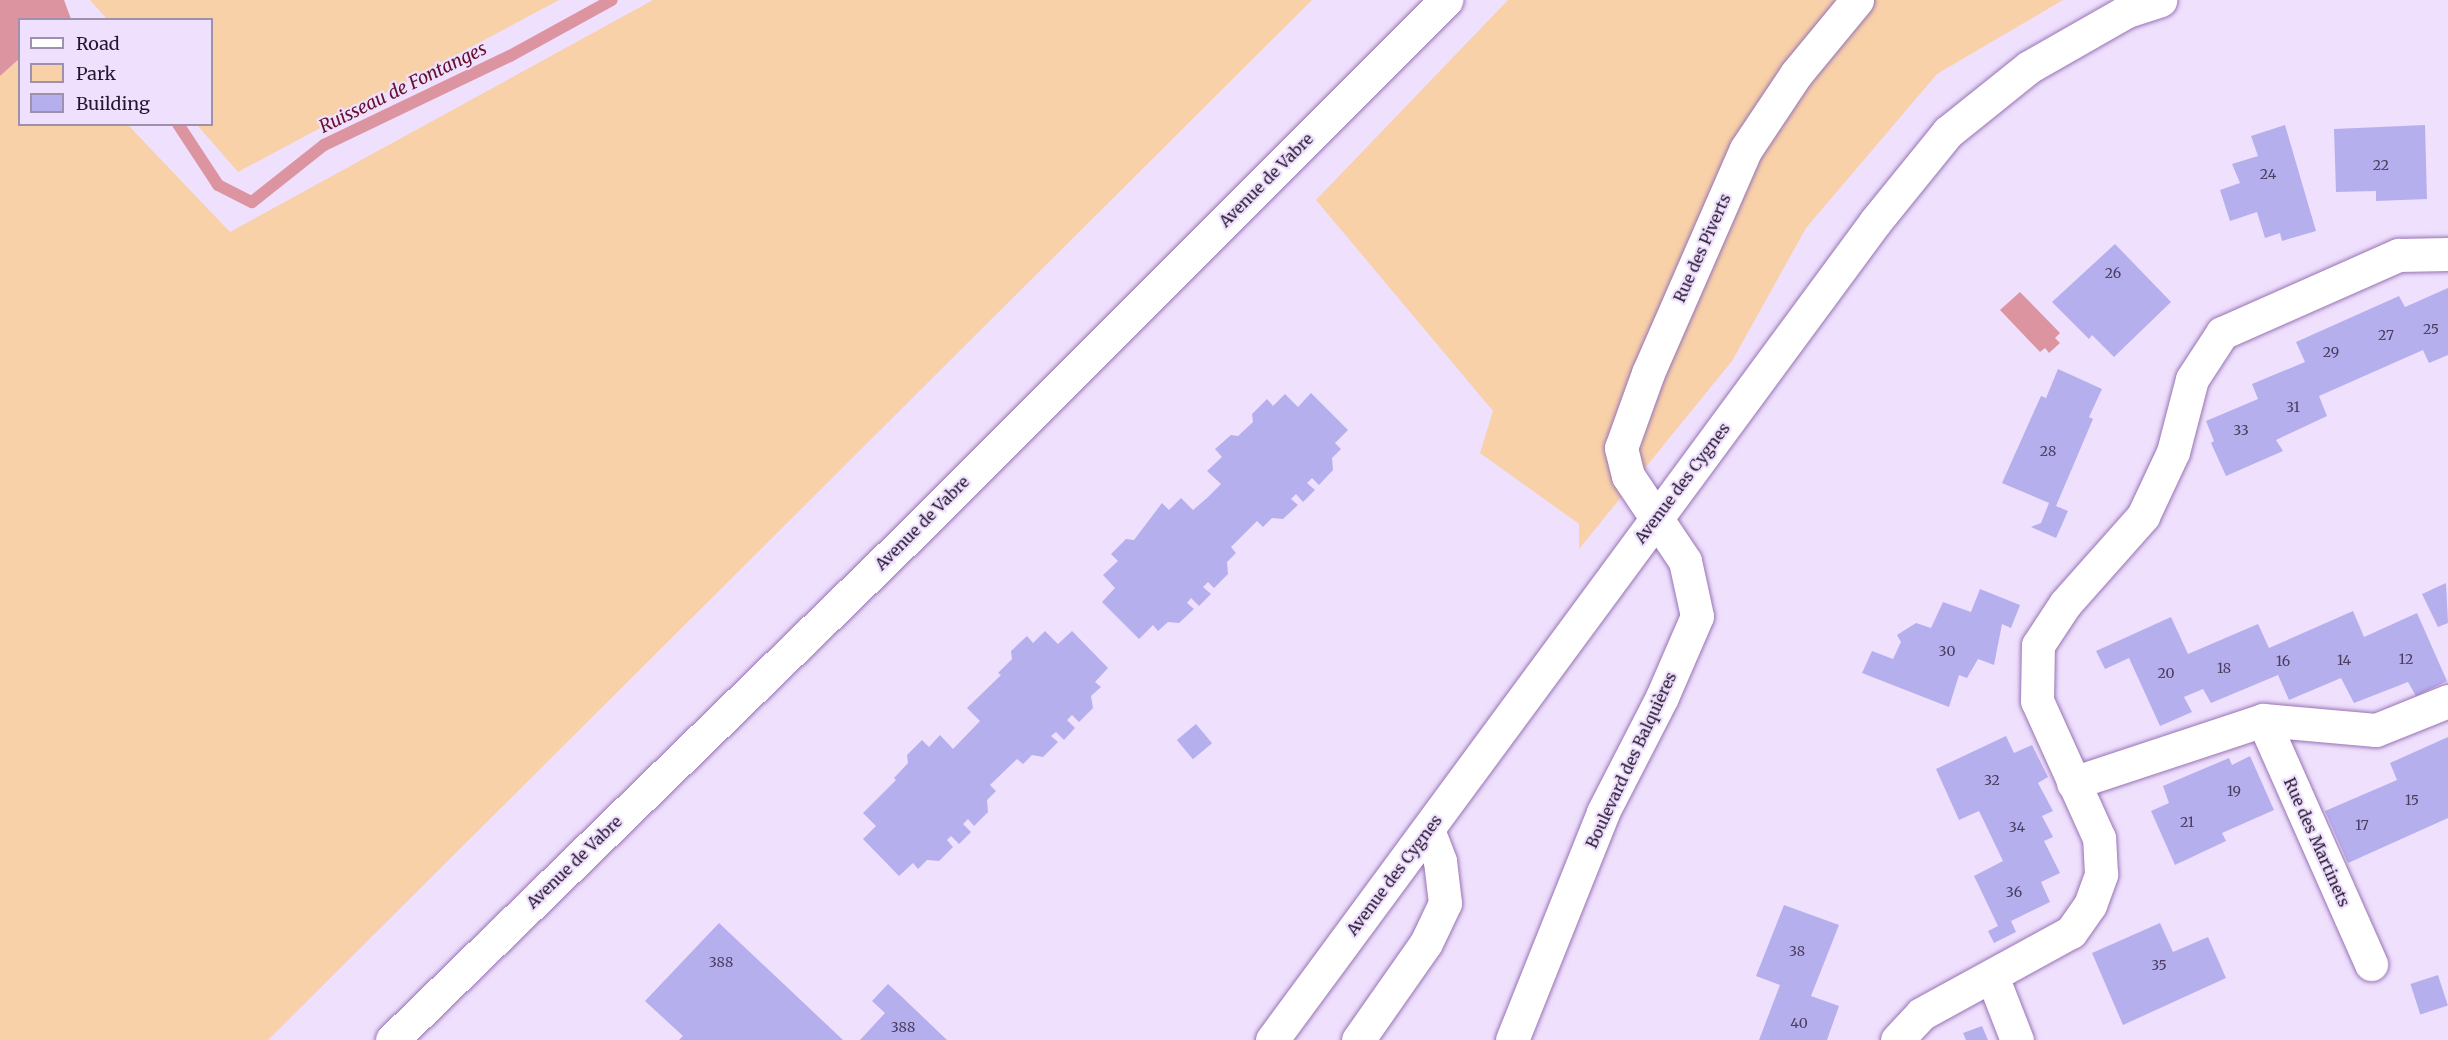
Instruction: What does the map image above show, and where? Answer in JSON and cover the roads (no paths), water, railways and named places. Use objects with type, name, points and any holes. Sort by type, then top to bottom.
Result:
[{"type":"street","name":"Avenue de Vabre","points":[[392,1040],[916,530],[1446,0]]},
{"type":"street","name":"Rue des Piverts","points":[[1656,516],[1628,476],[1621,448],[1648,373],[1746,149],[1796,74],[1857,0]]},
{"type":"street","name":"Avenue des Cygnes","points":[[1272,1040],[1656,516],[1875,222],[1948,132],[2029,67],[2127,11],[2160,0]]},
{"type":"street","points":[[1897,1040],[1921,1014],[2071,932],[2090,905],[2102,874],[2099,838],[2037,701],[2038,645],[2065,604],[2143,516],[2173,452],[2192,379],[2222,333],[2398,255],[2448,254]]},
{"type":"street","name":"Boulevard des Balquières","points":[[1512,1040],[1603,812],[1662,697],[1697,616],[1684,561],[1656,516]]},
{"type":"street","points":[[2073,783],[2263,720],[2376,730],[2448,701]]},
{"type":"street","name":"Rue des Martinets","points":[[2263,720],[2371,964]]},
{"type":"street","points":[[1358,1040],[1426,943],[1444,903],[1440,861],[1428,830]]},
{"type":"street","points":[[1992,976],[2017,1040]]},
{"type":"waterway","name":"Ruisseau de Fontanges","points":[[179,126],[218,185],[252,202],[324,145],[510,56],[612,0]]}]
